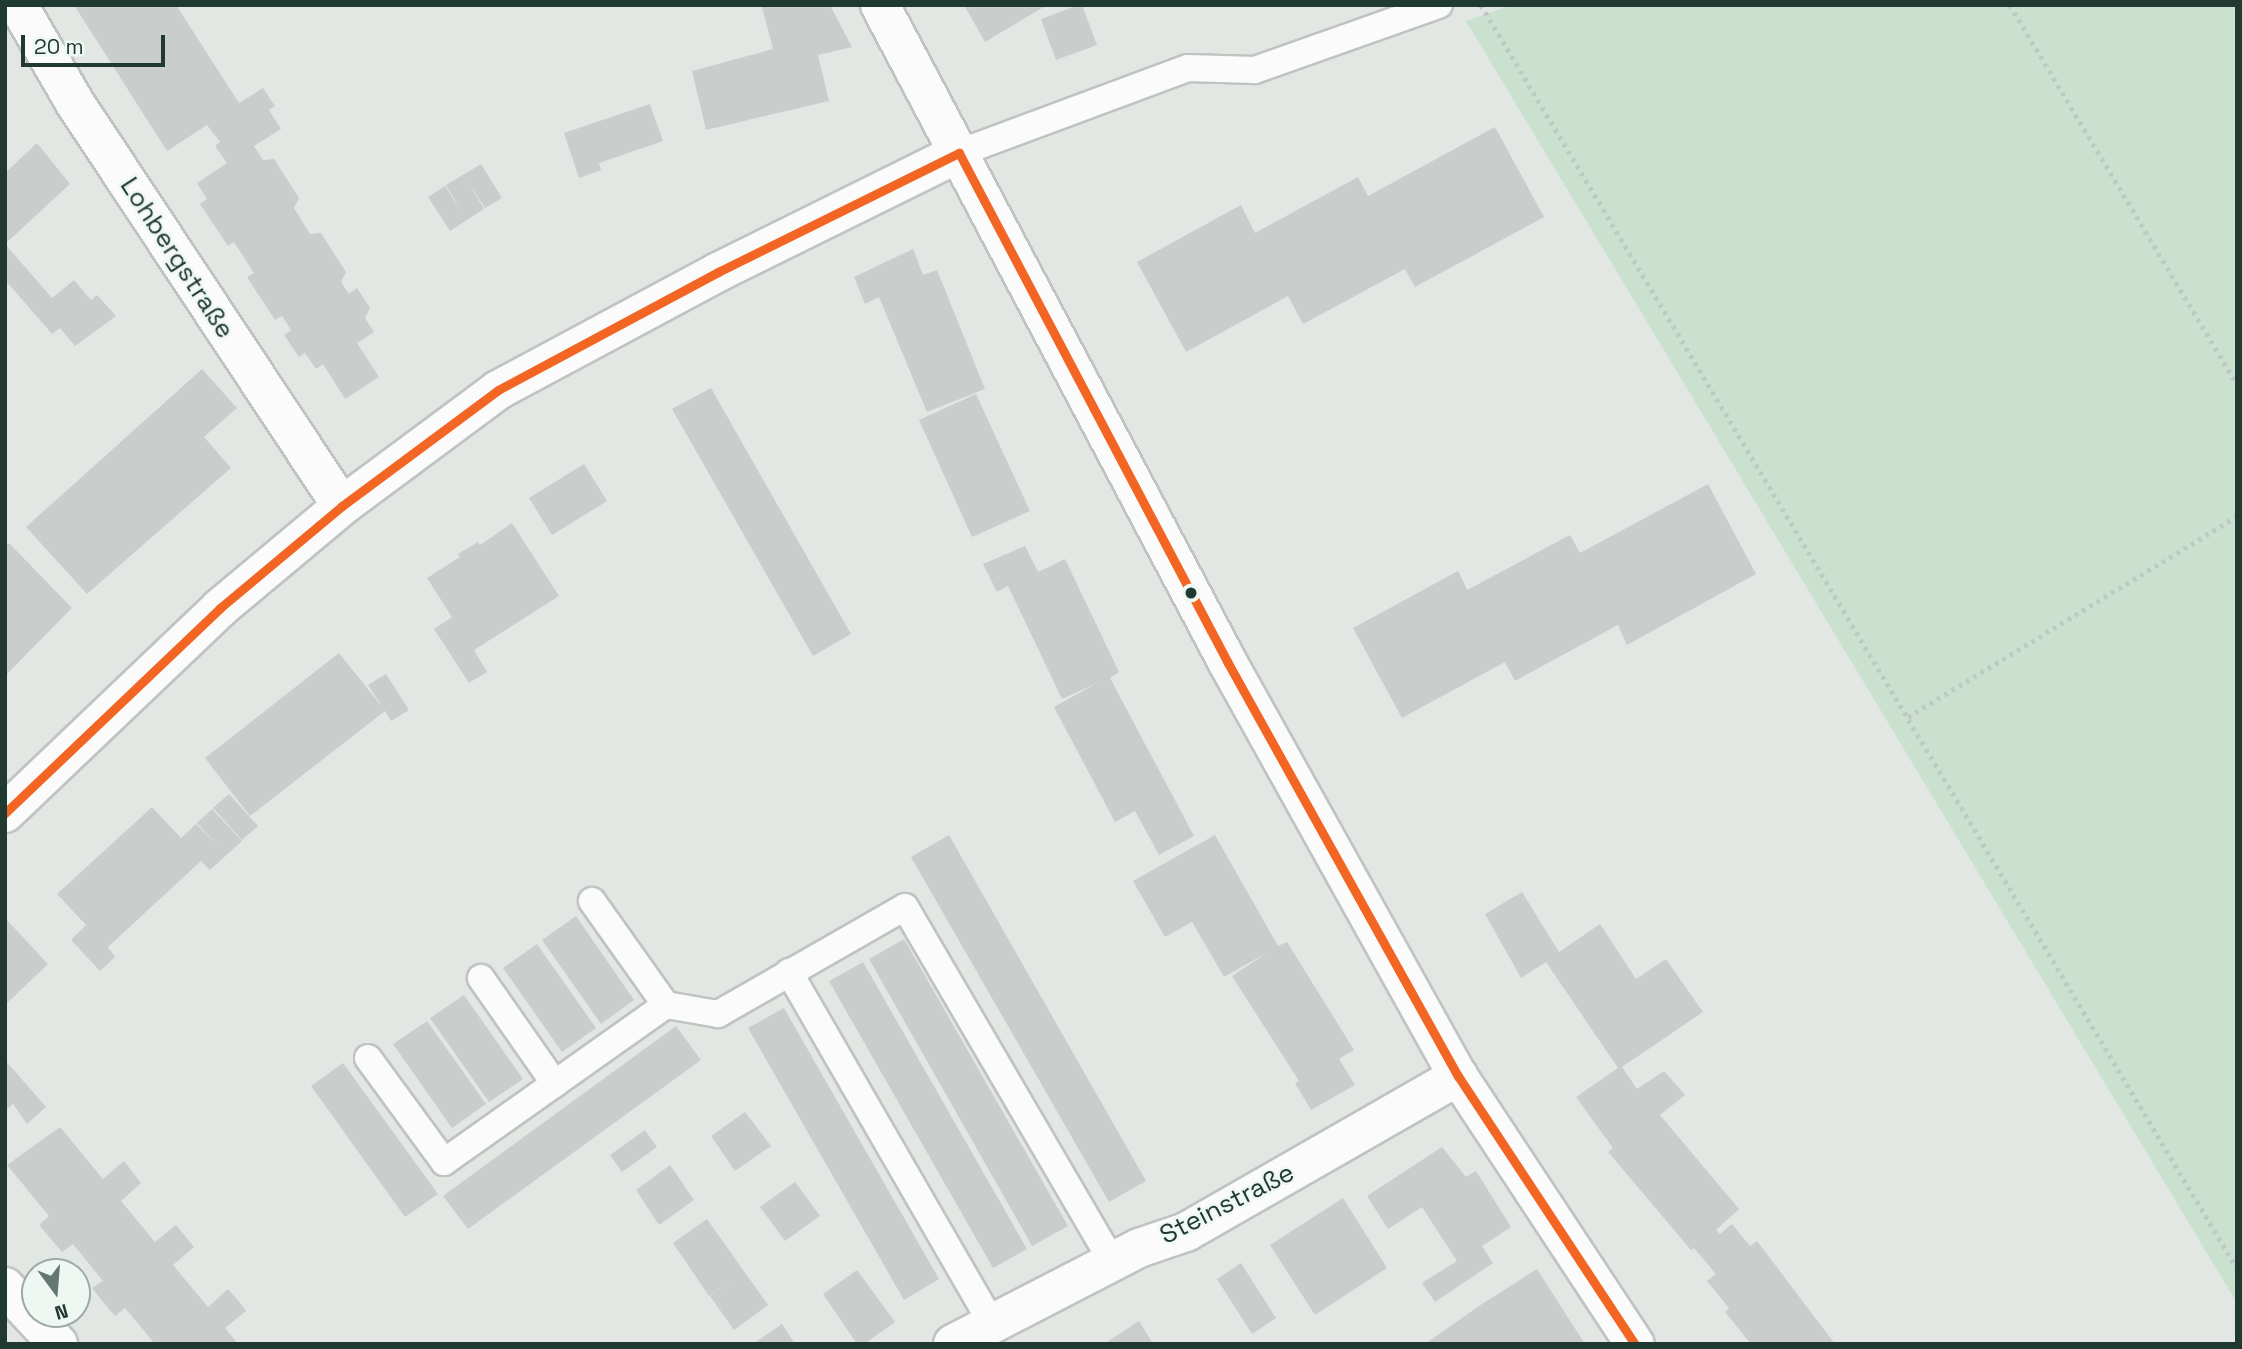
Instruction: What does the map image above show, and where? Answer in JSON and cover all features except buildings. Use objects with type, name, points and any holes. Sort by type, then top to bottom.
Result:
[{"type":"street","name":"Lohbergstraße","points":[[18,5],[75,103],[342,506]]},
{"type":"street","points":[[880,5],[1228,663],[1458,1076],[1635,1344]]},
{"type":"street","points":[[5,813],[220,608],[342,506],[498,390],[718,272],[959,153]]},
{"type":"street","name":"Steinstraße","points":[[953,1344],[1139,1248],[1186,1232],[1458,1076]]},
{"type":"street","points":[[5,1287],[58,1344]]},
{"type":"lane","points":[[959,153],[1188,68],[1255,70],[1439,5]]},
{"type":"lane","points":[[592,901],[666,1005],[718,1014],[905,906],[1112,1261]]},
{"type":"lane","points":[[789,972],[992,1323]]},
{"type":"lane","points":[[481,978],[555,1084]]},
{"type":"lane","points":[[368,1058],[444,1162],[666,1005]]},
{"type":"path","points":[[1481,5],[2237,1268]]},
{"type":"path","points":[[2010,5],[2237,386]]},
{"type":"path","points":[[1908,717],[2237,516]]},
{"type":"green space","points":[[1512,5],[2237,5],[2237,1303],[1466,21]]},
{"type":"transit line","points":[[5,813],[220,608],[342,506],[498,390],[718,272],[959,153],[1228,663],[1458,1076],[1635,1344]]}]
